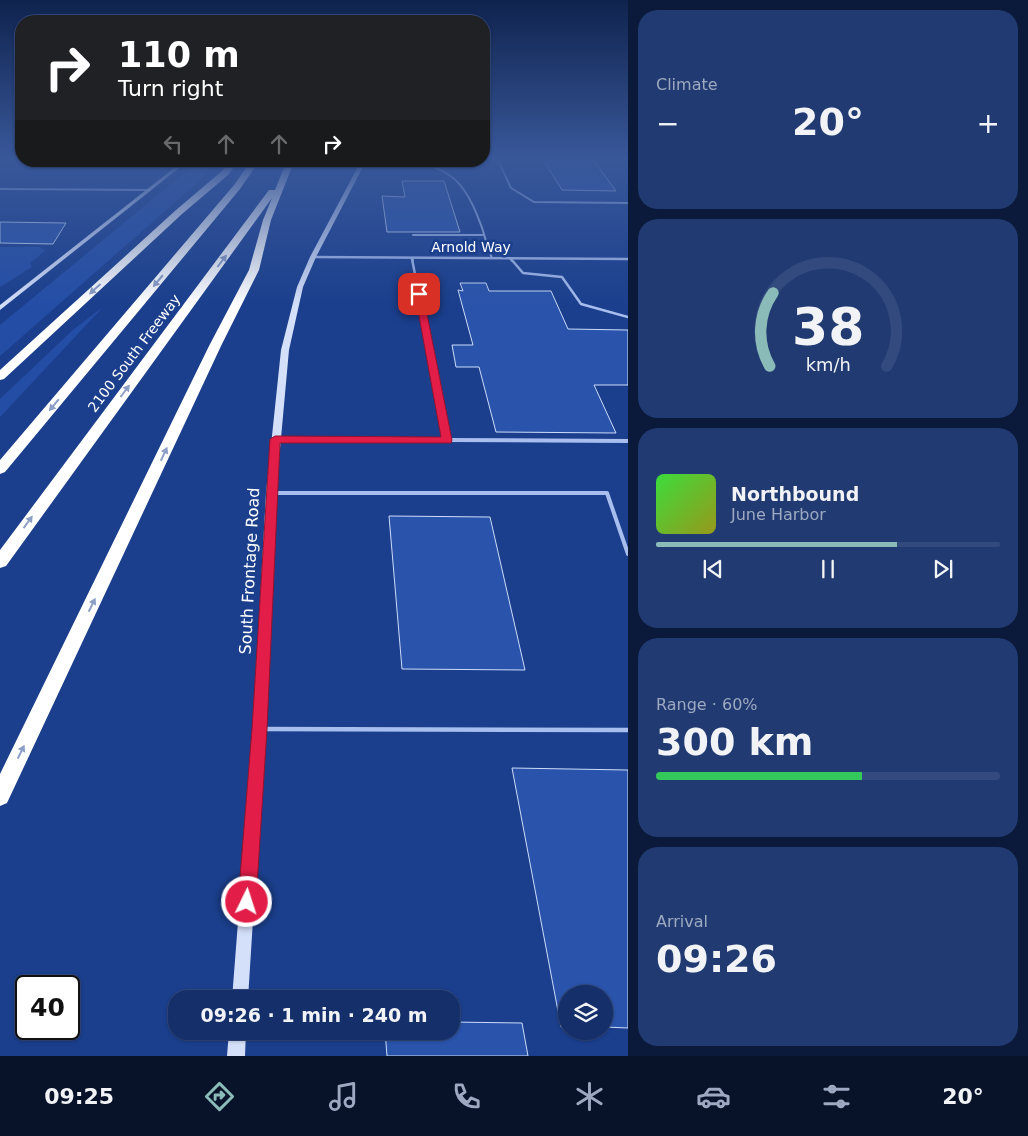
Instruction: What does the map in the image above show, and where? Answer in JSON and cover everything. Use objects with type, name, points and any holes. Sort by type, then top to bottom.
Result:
[{"type":"highway","points":[[0,376],[184,207]]},
{"type":"highway","name":"2100 South Freeway","points":[[0,469],[220,207]]},
{"type":"highway","name":"2100 South Freeway","points":[[0,562],[261,207]]},
{"type":"highway","points":[[0,796],[215,346],[254,270],[272,207]]},
{"type":"street","points":[[0,308],[128,207]]},
{"type":"street","name":"South Frontage Road","points":[[241,990],[260,729],[271,493],[275,439],[288,335],[300,287],[313,257],[339,207]]},
{"type":"street","name":"Arnold Way","points":[[313,257],[628,259]]},
{"type":"street","points":[[236,1056],[237,1040]]},
{"type":"lane","points":[[473,207],[481,223],[486,248],[492,258]]},
{"type":"lane","points":[[413,235],[484,235]]},
{"type":"lane","points":[[412,258],[447,440]]},
{"type":"lane","points":[[510,258],[523,273],[562,277],[581,304],[628,317]]},
{"type":"lane","points":[[275,439],[628,442]]},
{"type":"lane","points":[[271,493],[607,493],[628,554]]},
{"type":"lane","points":[[260,729],[628,730]]},
{"type":"shaded area","points":[[143,207],[169,207],[0,356],[0,325]]},
{"type":"shaded area","points":[[0,247],[40,247],[45,251],[30,263],[32,267],[0,287]]},
{"type":"shaded area","points":[[103,307],[0,417],[0,399],[74,329]]},
{"type":"building","points":[[384,207],[452,207],[460,232],[387,232]]},
{"type":"building","points":[[0,222],[66,223],[53,244],[0,243]]},
{"type":"building","points":[[460,283],[486,283],[489,291],[551,291],[568,329],[628,330],[628,385],[594,385],[616,433],[496,432],[479,367],[456,367],[452,345],[473,345],[458,290],[463,291]]},
{"type":"building","points":[[389,516],[490,517],[525,670],[402,669]]},
{"type":"building","points":[[512,768],[628,770],[628,1028],[613,1027],[613,985],[558,985],[558,1011]]},
{"type":"building","points":[[460,1022],[522,1023],[528,1056],[387,1056],[386,1040],[460,1040]]},
{"type":"route","points":[[247,902],[260,729],[275,439],[447,440],[419,294]]}]
